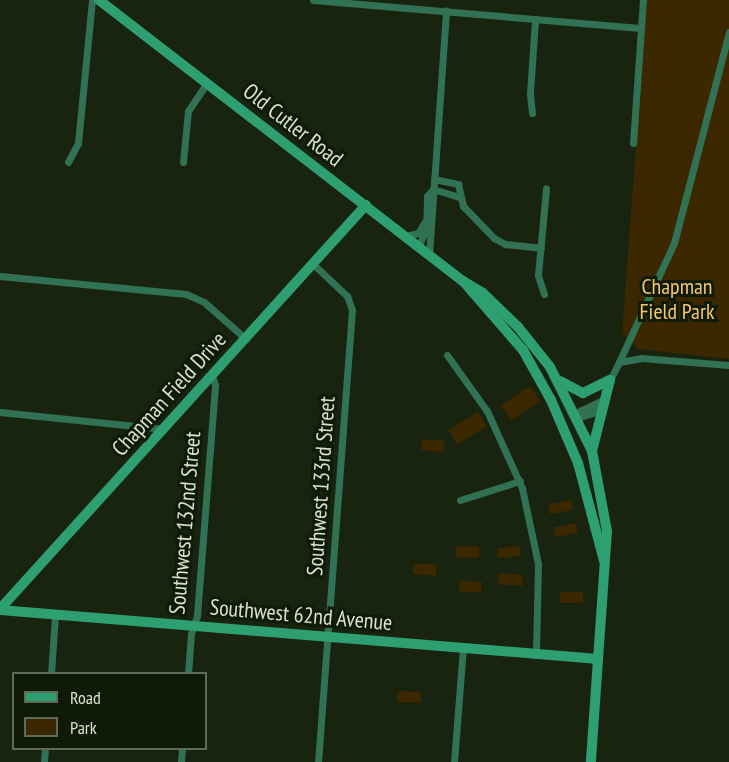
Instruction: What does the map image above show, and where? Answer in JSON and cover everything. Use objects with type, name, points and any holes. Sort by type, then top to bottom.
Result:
[{"type":"main road","name":"Old Cutler Road","points":[[99,0],[418,247],[463,281],[478,289],[507,316],[558,380],[592,451]]},
{"type":"main road","name":"Chapman Field Drive","points":[[0,610],[366,205]]},
{"type":"main road","name":"Old Cutler Road","points":[[463,281],[523,350],[562,424],[595,522]]},
{"type":"main road","points":[[523,350],[542,372],[563,411],[577,418],[573,433],[590,481],[595,522],[604,561]]},
{"type":"main road","points":[[558,380],[583,393],[610,380]]},
{"type":"main road","points":[[591,762],[607,531],[592,451],[610,380]]},
{"type":"main road","name":"Southwest 62nd Avenue","points":[[0,610],[598,659]]},
{"type":"street","points":[[68,162],[78,143],[92,0]]},
{"type":"street","points":[[313,0],[640,28]]},
{"type":"street","points":[[633,143],[643,0]]},
{"type":"street","points":[[429,255],[446,11]]},
{"type":"street","points":[[532,113],[530,93],[535,19]]},
{"type":"street","points":[[577,418],[580,411],[603,400],[610,380],[674,243],[729,32]]},
{"type":"street","points":[[183,162],[188,111],[207,83]]},
{"type":"street","points":[[434,180],[458,184],[460,197],[467,210],[494,238],[505,244],[541,248]]},
{"type":"street","points":[[544,294],[538,275],[546,188]]},
{"type":"street","points":[[433,189],[460,197]]},
{"type":"street","points":[[418,247],[426,229],[427,196],[433,189]]},
{"type":"street","points":[[405,236],[418,233],[425,220]]},
{"type":"street","name":"Southwest 133rd Street","points":[[313,264],[347,296],[352,309],[318,762]]},
{"type":"street","points":[[0,276],[186,294],[204,302],[246,339]]},
{"type":"street","points":[[447,355],[487,411],[520,481],[538,564],[536,655]]},
{"type":"street","points":[[619,362],[657,357],[729,365]]},
{"type":"street","name":"Southwest 132nd Street","points":[[188,672],[193,626],[197,615],[215,385],[212,376]]},
{"type":"street","points":[[0,412],[164,429]]},
{"type":"street","points":[[460,500],[520,481]]},
{"type":"street","points":[[51,672],[55,615]]},
{"type":"street","points":[[454,762],[463,648]]},
{"type":"green space","name":"Chapman Field Park","points":[[647,0],[729,0],[729,359],[638,349],[622,333]]},
{"type":"green space","points":[[530,386],[540,401],[511,420],[501,406]]},
{"type":"green space","points":[[478,412],[487,427],[457,445],[448,430]]},
{"type":"green space","points":[[422,439],[445,441],[444,452],[421,450]]},
{"type":"green space","points":[[571,500],[573,510],[550,514],[548,504]]},
{"type":"green space","points":[[576,523],[578,533],[555,537],[553,527]]},
{"type":"green space","points":[[456,546],[479,547],[479,558],[456,557]]},
{"type":"green space","points":[[520,546],[521,556],[498,558],[497,548]]},
{"type":"green space","points":[[414,563],[437,565],[436,576],[413,574]]},
{"type":"green space","points":[[499,573],[523,575],[522,586],[498,584]]},
{"type":"green space","points":[[460,580],[482,582],[481,593],[459,591]]},
{"type":"green space","points":[[560,592],[583,592],[583,603],[560,603]]},
{"type":"green space","points":[[398,691],[421,692],[421,703],[398,702]]}]
